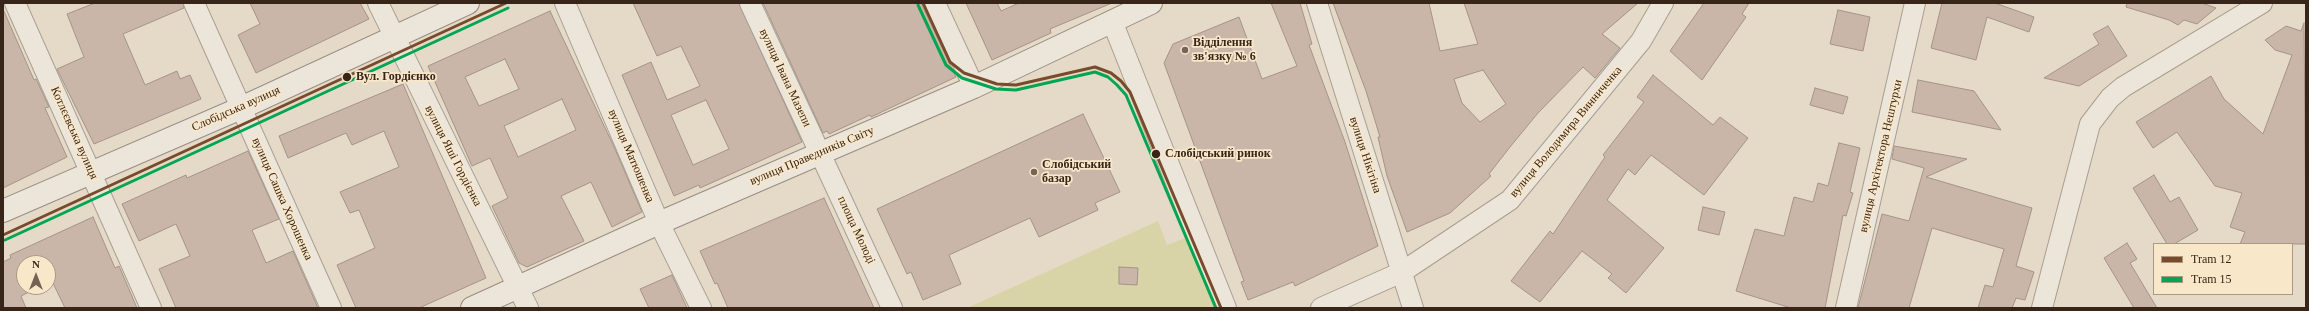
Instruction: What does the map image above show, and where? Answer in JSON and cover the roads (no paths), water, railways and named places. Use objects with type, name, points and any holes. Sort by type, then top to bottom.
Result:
[{"type":"main road","name":"Слобідська вулиця","points":[[3,211],[241,108],[393,36],[468,3]]},
{"type":"main road","name":"вулиця Праведників Світу","points":[[472,308],[659,223],[974,87],[1151,3]]},
{"type":"street","name":"Котлєєвська вулиця","points":[[15,3],[151,308]]},
{"type":"street","name":"вулиця Сашка Хорошенка","points":[[194,3],[331,308]]},
{"type":"street","name":"вулиця Яші Гордієнка","points":[[378,3],[393,36],[519,286],[528,308]]},
{"type":"street","name":"вулиця Матюшенка","points":[[565,3],[659,223],[701,308]]},
{"type":"street","name":"вулиця Івана Мазепи","points":[[750,3],[819,153]]},
{"type":"street","points":[[934,3],[974,87]]},
{"type":"street","name":"вулиця Нікітіна","points":[[1317,3],[1413,308]]},
{"type":"street","name":"вулиця Володимира Винниченка","points":[[1321,308],[1402,272],[1510,200],[1642,41],[1663,3]]},
{"type":"street","name":"вулиця Архітектора Нештурхи","points":[[1846,308],[1914,3]]},
{"type":"street","points":[[2042,308],[2090,124],[2110,98],[2123,87],[2262,3]]},
{"type":"street","points":[[1112,21],[1226,308]]},
{"type":"street","name":"площа Молоді","points":[[819,153],[892,308]]},
{"type":"tram line","name":"12","points":[[3,235],[506,3]]},
{"type":"tram line","name":"12","points":[[923,3],[950,62],[964,73],[997,84],[1016,85],[1095,67],[1111,73],[1121,81],[1130,92],[1221,308]]},
{"type":"tram line","name":"15","points":[[918,5],[946,65],[962,78],[996,89],[1016,90],[1095,72],[1108,77],[1117,85],[1126,95],[1216,308]]},
{"type":"tram line","name":"15","points":[[5,240],[508,8]]},
{"type":"place","name":"Відділення зв'язку № 6","points":[[1185,50]]},
{"type":"place","name":"Вул. Гордієнко","points":[[347,77]]},
{"type":"place","name":"Слобідський ринок","points":[[1156,154]]},
{"type":"place","name":"Слобідський базар","points":[[1034,172]]}]
